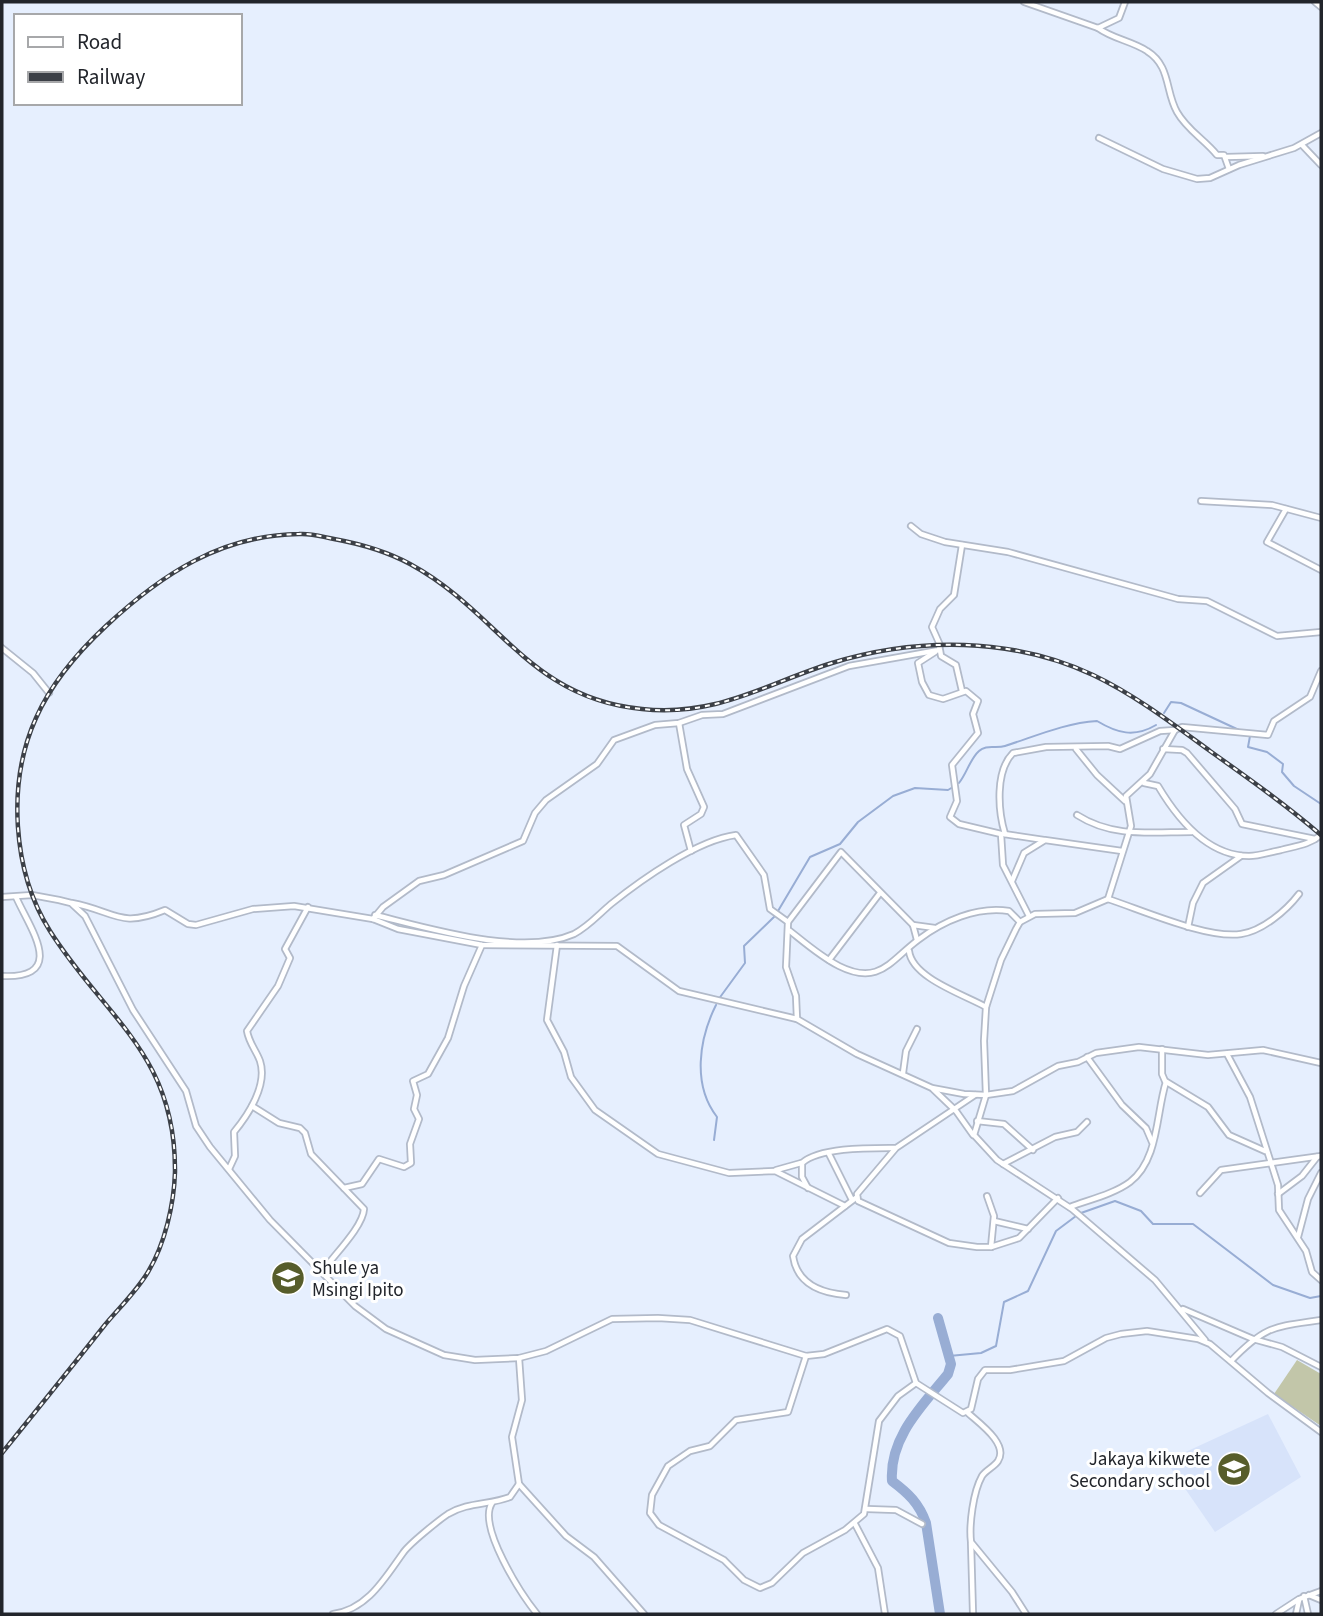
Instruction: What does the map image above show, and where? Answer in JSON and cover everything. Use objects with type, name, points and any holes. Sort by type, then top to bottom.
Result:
[{"type":"street","points":[[1024,2],[1098,28],[1149,52],[1167,75],[1183,125],[1210,145],[1217,155],[1267,156]]},
{"type":"street","points":[[1098,28],[1119,18],[1125,2]]},
{"type":"street","points":[[1315,2],[1321,7]]},
{"type":"street","points":[[1098,138],[1184,177],[1210,177],[1302,145],[1321,133]]},
{"type":"street","points":[[1302,145],[1321,165]]},
{"type":"street","points":[[1226,157],[1229,169]]},
{"type":"street","points":[[1201,500],[1286,509],[1321,518]]},
{"type":"street","points":[[1286,509],[1267,542],[1321,570]]},
{"type":"street","points":[[911,526],[926,536],[1026,557],[1178,599],[1207,601],[1277,636],[1321,632]]},
{"type":"street","points":[[962,545],[954,595],[940,609],[932,627],[941,656],[957,665],[962,691]]},
{"type":"street","points":[[2,649],[33,673],[49,693]]},
{"type":"street","points":[[938,650],[918,663],[922,682],[929,695],[943,699],[962,691],[969,692],[978,701],[973,714],[978,733],[952,765],[957,801],[950,817],[959,824],[1003,834],[1122,851]]},
{"type":"street","points":[[374,917],[419,881],[444,875],[523,841],[535,813],[545,800],[597,764],[614,740],[655,726],[678,723],[702,715],[730,712],[849,666],[938,650]]},
{"type":"street","points":[[1029,916],[1002,862],[1000,803],[1008,758],[1013,753],[1032,748],[1076,749],[1098,746],[1120,749],[1160,730],[1182,727],[1268,735],[1274,721],[1310,697],[1321,671]]},
{"type":"street","points":[[678,723],[687,769],[704,807],[701,814],[684,825],[691,851]]},
{"type":"street","points":[[1125,801],[1128,793],[1143,783],[1175,730]]},
{"type":"street","points":[[1076,749],[1097,775],[1125,801],[1131,819],[1129,834],[1108,899]]},
{"type":"street","points":[[1163,749],[1182,750],[1187,754],[1236,809],[1242,824],[1315,839]]},
{"type":"street","points":[[1143,783],[1158,786],[1173,813],[1193,832],[1241,856],[1258,855],[1321,835]]},
{"type":"street","points":[[1077,815],[1090,822],[1129,834],[1193,832]]},
{"type":"street","points":[[2,897],[32,895],[71,903],[127,920],[141,920],[165,910],[188,925],[267,906],[308,907],[374,917],[471,938],[510,941],[565,937],[589,925],[613,902],[691,851],[732,835],[739,837],[764,875],[770,909],[788,922],[790,931],[786,967],[796,996],[797,1019]]},
{"type":"street","points":[[1012,881],[1024,853],[1045,840]]},
{"type":"street","points":[[788,922],[841,852],[913,925],[917,940]]},
{"type":"street","points":[[1188,927],[1194,902],[1203,883],[1241,856]]},
{"type":"street","points":[[829,960],[880,893]]},
{"type":"street","points":[[974,1135],[986,1095],[986,1007],[1001,960],[1020,922],[1040,913],[1075,913],[1108,899],[1188,927],[1239,935],[1280,914],[1299,894]]},
{"type":"street","points":[[2,976],[25,974],[34,966],[41,952],[40,943],[16,897]]},
{"type":"street","points":[[71,903],[85,916],[133,1010],[186,1091],[197,1126],[270,1220],[355,1306],[386,1329],[444,1355],[475,1360],[519,1358],[546,1351],[612,1319],[630,1317],[690,1320],[806,1356],[824,1354],[887,1329],[900,1336],[916,1383],[958,1413],[968,1413],[1000,1445],[998,1462],[982,1476],[978,1488],[971,1542],[972,1614]]},
{"type":"street","points":[[229,1169],[236,1156],[234,1132],[251,1106],[260,1080],[261,1065],[250,1044],[247,1031],[278,986],[290,958],[285,950],[308,907]]},
{"type":"street","points":[[790,931],[829,960],[857,971],[877,972],[887,968],[917,940],[936,928],[984,910],[1009,911],[1020,922]]},
{"type":"street","points":[[374,917],[398,929],[507,948],[617,946],[679,991],[797,1019],[857,1054],[932,1088],[986,1095],[1020,1089],[1058,1066],[1087,1057],[1139,1047],[1227,1054],[1263,1051],[1321,1063]]},
{"type":"street","points":[[913,925],[936,928]]},
{"type":"street","points":[[344,1188],[362,1184],[379,1159],[404,1167],[411,1163],[410,1144],[419,1119],[414,1109],[417,1095],[413,1080],[428,1074],[448,1038],[464,986],[482,945]]},
{"type":"street","points":[[557,945],[547,1020],[564,1052],[571,1077],[595,1110],[634,1140],[673,1159],[729,1173],[775,1171],[829,1154],[896,1148]]},
{"type":"street","points":[[909,950],[911,960],[923,972],[986,1007]]},
{"type":"street","points":[[903,1074],[904,1059],[917,1029]]},
{"type":"street","points":[[1162,1049],[1162,1074],[1166,1082],[1208,1107],[1229,1135],[1266,1152]]},
{"type":"street","points":[[1227,1054],[1250,1097],[1282,1216],[1298,1238],[1312,1272],[1321,1280]]},
{"type":"street","points":[[1087,1057],[1122,1105],[1146,1128],[1152,1143]]},
{"type":"street","points":[[1070,1207],[1130,1182],[1146,1161],[1166,1082]]},
{"type":"street","points":[[932,1088],[956,1111],[982,1148],[1082,1216],[1155,1280],[1182,1309],[1205,1340],[1321,1432]]},
{"type":"street","points":[[846,1295],[835,1294],[807,1283],[798,1272],[793,1256],[802,1239],[854,1199],[896,1148],[956,1111],[976,1094]]},
{"type":"street","points":[[251,1106],[279,1123],[300,1128],[305,1133],[312,1154],[360,1204],[364,1213],[344,1246],[322,1272]]},
{"type":"street","points":[[977,1121],[1004,1124],[1033,1150]]},
{"type":"street","points":[[1003,1164],[1055,1137],[1077,1132],[1087,1122]]},
{"type":"street","points":[[829,1154],[854,1199],[949,1242],[967,1247],[991,1247],[1018,1238],[1058,1198]]},
{"type":"street","points":[[1200,1193],[1221,1170],[1320,1156]]},
{"type":"street","points":[[1278,1194],[1320,1156]]},
{"type":"street","points":[[802,1163],[800,1171],[808,1188]]},
{"type":"street","points":[[775,1171],[845,1206]]},
{"type":"street","points":[[1298,1238],[1308,1199],[1321,1173]]},
{"type":"street","points":[[987,1196],[994,1210],[991,1247]]},
{"type":"street","points":[[994,1221],[1014,1228],[1029,1229]]},
{"type":"street","points":[[1182,1309],[1253,1339],[1282,1348],[1321,1367]]},
{"type":"street","points":[[1231,1361],[1253,1339],[1276,1326],[1321,1320]]},
{"type":"street","points":[[968,1413],[978,1379],[985,1370],[1010,1370],[1064,1361],[1106,1338],[1121,1334],[1147,1331],[1205,1340]]},
{"type":"street","points":[[806,1356],[788,1412],[736,1420],[710,1446],[679,1457],[668,1466],[655,1488],[651,1504],[652,1519],[724,1560],[744,1580],[763,1588],[803,1553],[855,1524],[867,1509],[879,1421],[898,1396],[916,1383]]},
{"type":"street","points":[[519,1358],[522,1400],[512,1437],[519,1484],[566,1536],[594,1557],[644,1614]]},
{"type":"street","points":[[333,1614],[346,1612],[357,1606],[393,1571],[404,1550],[446,1516],[471,1504],[510,1497],[519,1484]]},
{"type":"street","points":[[492,1502],[487,1516],[490,1531],[519,1591],[537,1614]]},
{"type":"street","points":[[867,1509],[896,1510],[922,1524]]},
{"type":"street","points":[[855,1524],[878,1568],[885,1614]]},
{"type":"street","points":[[971,1542],[1012,1592],[1026,1614]]},
{"type":"street","points":[[1276,1614],[1304,1597],[1321,1591]]},
{"type":"street","points":[[1304,1597],[1321,1601]]},
{"type":"street","points":[[1296,1614],[1304,1597]]},
{"type":"street","points":[[1304,1597],[1308,1614]]},
{"type":"shaded area","name":"Jakaya kikwete Secondary school","points":[[1268,1414],[1301,1477],[1215,1532],[1166,1461]]},
{"type":"green space","points":[[1297,1360],[1321,1374],[1321,1426],[1274,1394]]},
{"type":"waterway","points":[[1164,713],[1171,702],[1181,703],[1239,730]]},
{"type":"waterway","points":[[959,783],[976,754],[985,748],[1005,746],[1051,730],[1085,722],[1097,721],[1112,729],[1133,733],[1156,725]]},
{"type":"waterway","points":[[1250,736],[1248,747],[1267,752],[1283,764],[1282,772],[1294,786],[1321,804]]},
{"type":"waterway","points":[[778,911],[810,857],[840,844],[858,822],[893,796],[915,788],[948,790],[953,787]]},
{"type":"waterway","points":[[718,1000],[745,963],[744,946],[775,916]]},
{"type":"waterway","points":[[714,1140],[717,1117],[704,1091],[701,1062],[705,1032],[716,1005]]},
{"type":"waterway","points":[[1081,1213],[1115,1201],[1141,1211],[1153,1224],[1193,1224],[1273,1285],[1310,1298],[1321,1296]]},
{"type":"waterway","points":[[949,1356],[981,1353],[996,1346],[1004,1302],[1028,1291],[1056,1231],[1076,1216]]},
{"type":"waterway","points":[[938,1318],[951,1364],[948,1374],[909,1423],[902,1436],[896,1450],[892,1481],[912,1499],[926,1523],[940,1614]]},
{"type":"railway","points":[[2,1453],[148,1272],[168,1224],[175,1172],[172,1131],[164,1097],[150,1067],[134,1040],[71,961],[37,907],[21,854],[18,826],[21,770],[27,743],[42,705],[75,657],[127,607],[171,574],[194,561],[244,541],[271,536],[317,535],[373,548],[410,564],[441,584],[542,671],[570,688],[603,702],[642,709],[669,710],[717,703],[832,663],[897,649],[964,645],[1030,653],[1093,675],[1139,701],[1253,782],[1321,835]]},
{"type":"place","name":"Shule ya Msingi Ipito","points":[[288,1278]]},
{"type":"place","name":"Jakaya kikwete Secondary school","points":[[1234,1469]]}]
